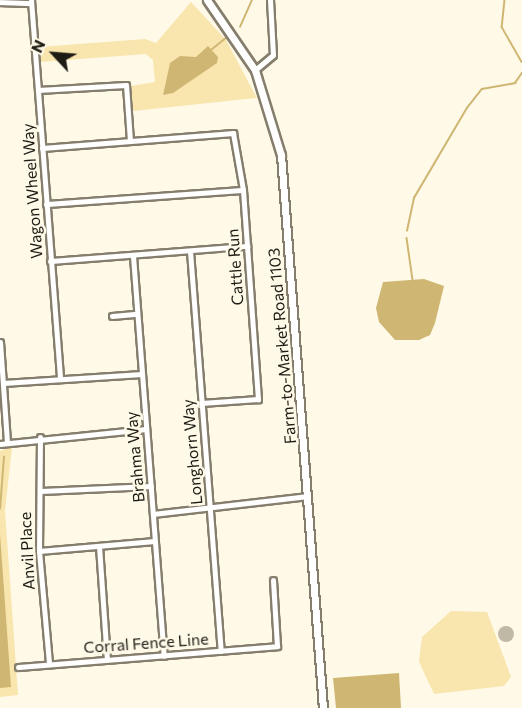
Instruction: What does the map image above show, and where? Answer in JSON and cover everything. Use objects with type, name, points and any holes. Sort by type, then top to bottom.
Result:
[{"type":"main road","name":"Farm-to-Market Road 1103","points":[[207,0],[255,70],[281,155],[323,708]]},
{"type":"street","points":[[255,70],[273,55],[270,0]]},
{"type":"street","points":[[0,2],[31,1]]},
{"type":"street","name":"Wagon Wheel Way","points":[[31,1],[60,379]]},
{"type":"street","points":[[38,90],[126,85],[130,141],[42,148]]},
{"type":"street","name":"Cattle Run","points":[[130,141],[233,133],[243,190],[258,399],[201,403]]},
{"type":"street","points":[[46,204],[243,190]]},
{"type":"street","points":[[50,261],[247,246]]},
{"type":"street","name":"Longhorn Way","points":[[190,250],[221,651]]},
{"type":"street","name":"Brahma Way","points":[[133,256],[164,656]]},
{"type":"street","points":[[112,316],[137,314]]},
{"type":"street","points":[[0,342],[7,442]]},
{"type":"street","points":[[3,383],[142,374]]},
{"type":"street","points":[[0,444],[40,437],[147,429]]},
{"type":"street","name":"Anvil Place","points":[[40,437],[39,551],[49,664]]},
{"type":"street","points":[[41,492],[151,486]]},
{"type":"street","points":[[153,514],[308,496]]},
{"type":"street","points":[[39,551],[155,541]]},
{"type":"street","points":[[99,546],[107,659]]},
{"type":"street","name":"Corral Fence Line","points":[[18,667],[277,646],[273,580]]},
{"type":"shaded area","points":[[191,2],[226,40],[257,98],[133,111],[131,86],[155,82],[153,60],[146,54],[40,62],[39,47],[145,39],[156,43]]},
{"type":"shaded area","points":[[208,46],[218,57],[217,63],[173,93],[163,95],[170,63],[180,56],[196,57]]},
{"type":"shaded area","points":[[424,279],[444,286],[430,335],[419,340],[395,340],[379,322],[376,308],[383,282]]},
{"type":"shaded area","points":[[12,447],[5,511],[18,695],[0,697],[0,451]]},
{"type":"shaded area","points":[[0,534],[11,687],[0,688]]},
{"type":"shaded area","points":[[451,611],[487,612],[511,677],[504,686],[434,694],[419,662],[422,637]]},
{"type":"shaded area","points":[[399,673],[401,708],[336,708],[333,678]]},
{"type":"building","points":[[506,626],[514,634],[506,642],[498,634]]},
{"type":"waterway","points":[[240,27],[252,0]]},
{"type":"waterway","points":[[505,0],[502,27],[522,62]]},
{"type":"waterway","points":[[211,50],[226,38]]},
{"type":"waterway","points":[[407,231],[414,198],[467,108],[482,89],[515,83],[522,73]]},
{"type":"waterway","points":[[407,238],[413,280]]},
{"type":"waterway","points":[[0,509],[4,457]]}]
